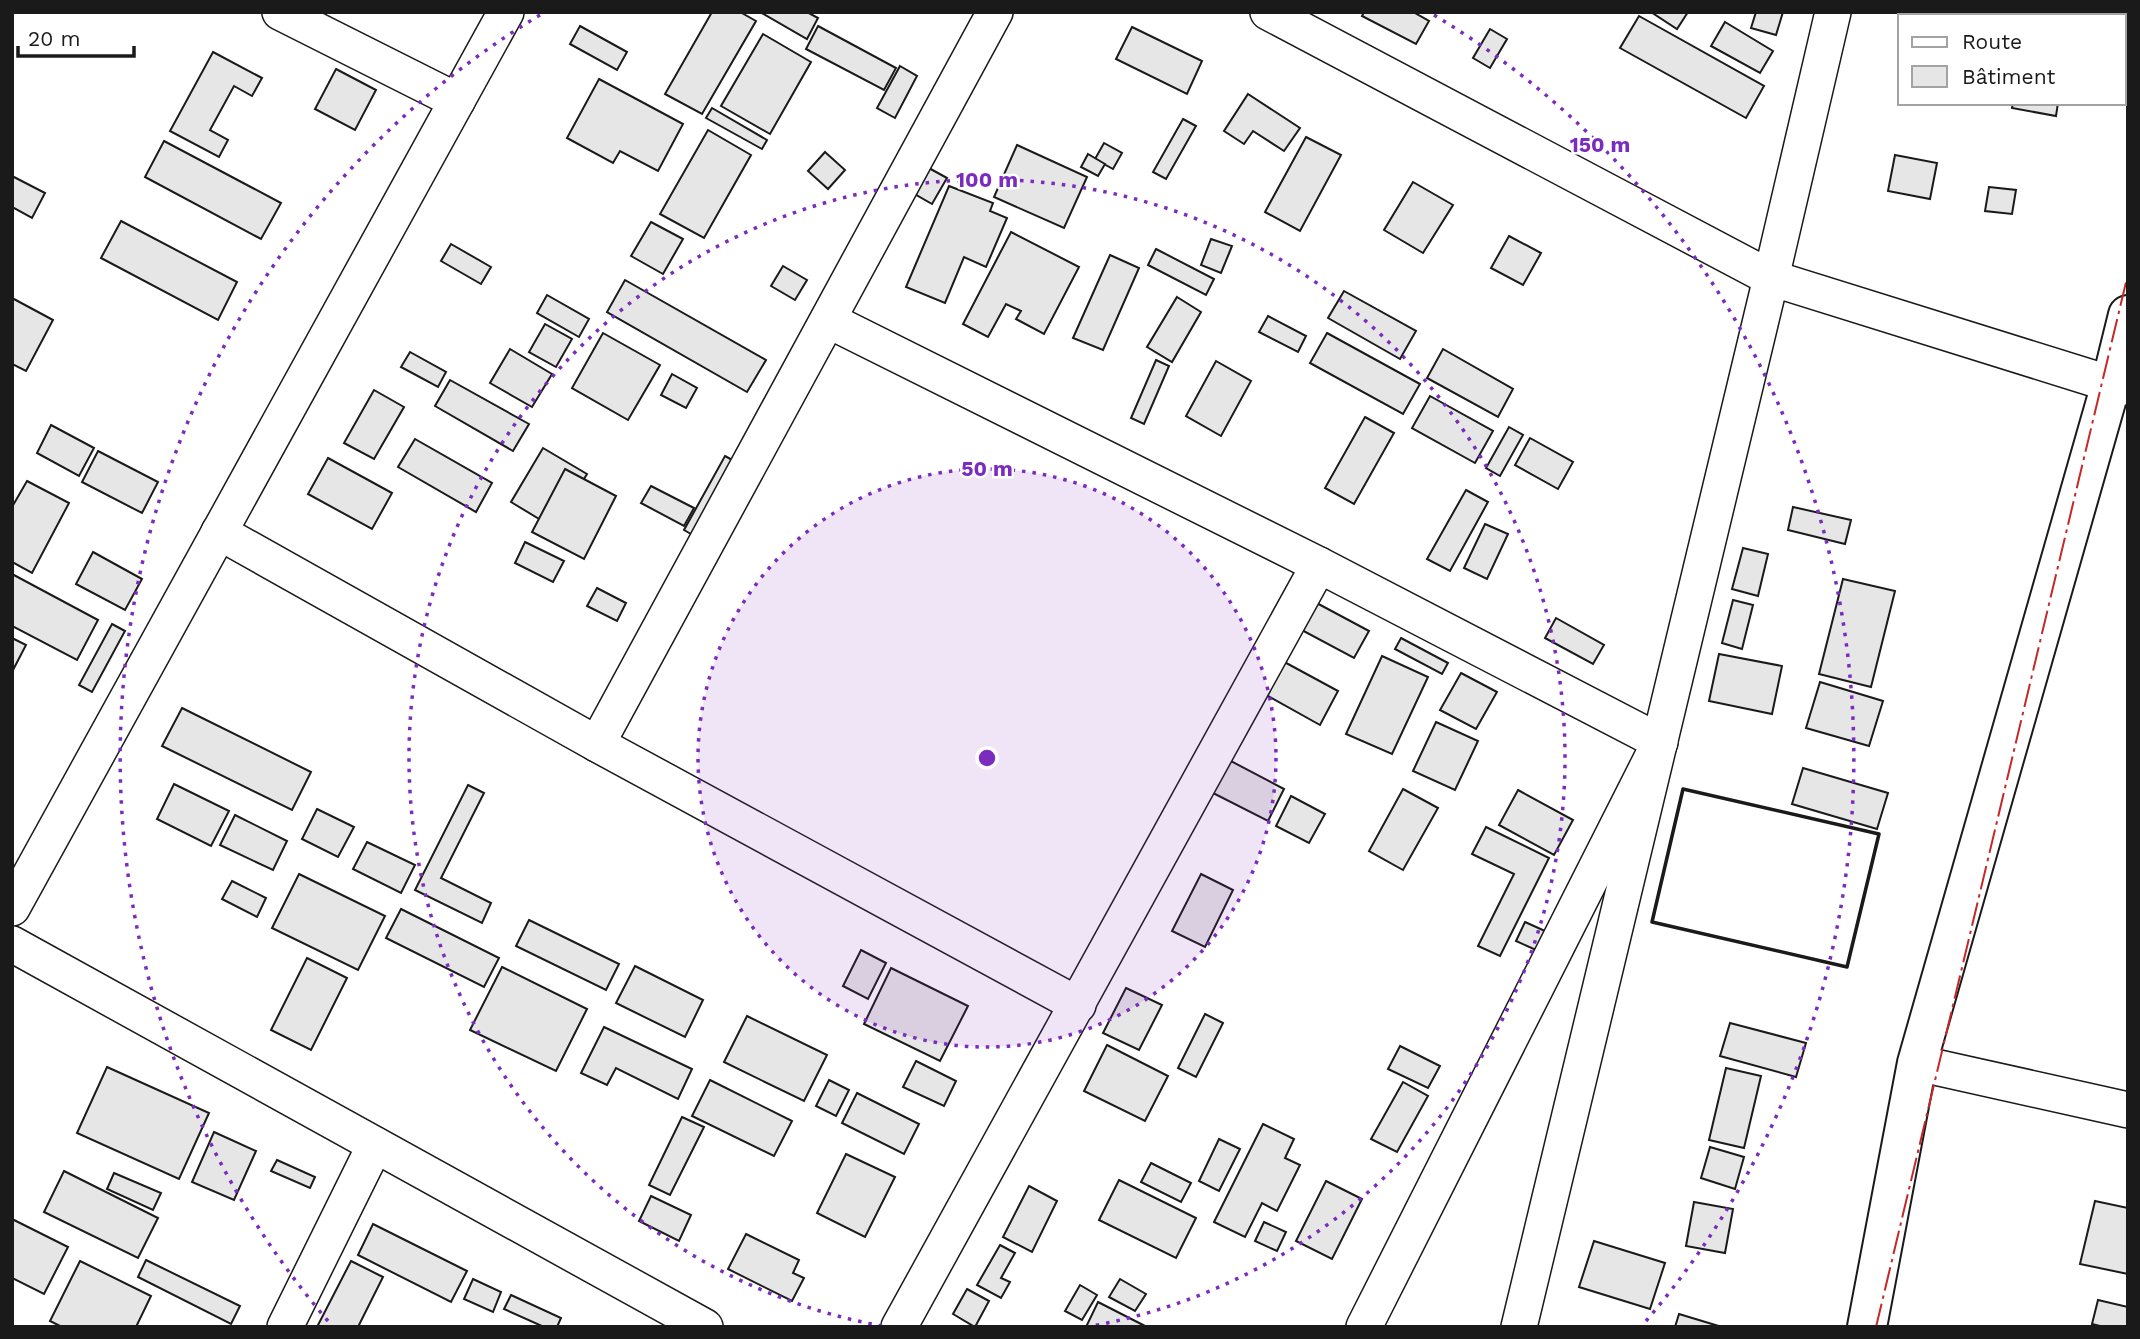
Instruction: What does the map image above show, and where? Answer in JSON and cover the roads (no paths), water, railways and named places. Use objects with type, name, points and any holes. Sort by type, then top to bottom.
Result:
[{"type":"street","points":[[280,12],[457,101]]},
{"type":"street","points":[[12,908],[506,12]]},
{"type":"street","points":[[597,744],[995,12]]},
{"type":"street","points":[[1268,12],[1771,278],[2119,386]]},
{"type":"street","points":[[1519,1327],[1833,12]]},
{"type":"street","points":[[1867,1327],[1917,1063],[2119,386],[2128,315]]},
{"type":"street","points":[[828,320],[1319,565],[1660,742]]},
{"type":"street","points":[[219,532],[597,744],[1078,1005]]},
{"type":"street","points":[[899,1327],[1319,565]]},
{"type":"street","points":[[1364,1327],[1660,742]]},
{"type":"street","points":[[12,944],[705,1327]]},
{"type":"street","points":[[1917,1063],[2128,1110]]},
{"type":"street","points":[[285,1327],[375,1145]]}]
